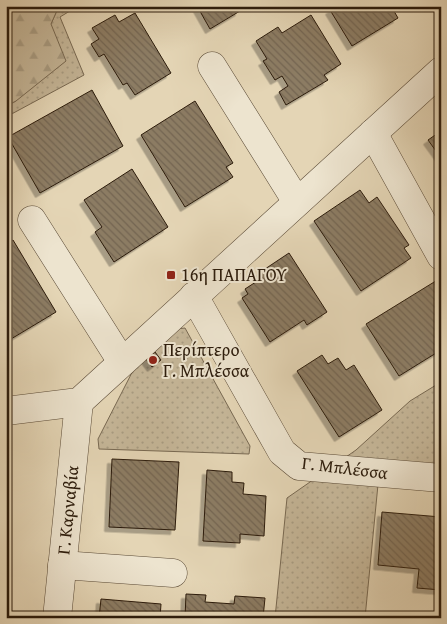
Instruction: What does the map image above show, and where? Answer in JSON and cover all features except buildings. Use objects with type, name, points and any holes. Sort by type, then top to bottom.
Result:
[{"type":"street","points":[[212,66],[297,202]]},
{"type":"street","points":[[6,411],[79,402],[441,71]]},
{"type":"street","points":[[373,133],[441,256]]},
{"type":"street","points":[[32,220],[122,362]]},
{"type":"street","name":"Γ. Μπλέσσα","points":[[194,296],[282,452],[298,466],[441,478]]},
{"type":"street","name":"Γ. Καρναβία","points":[[57,618],[79,402]]},
{"type":"street","points":[[62,565],[173,573]]},
{"type":"green space","points":[[6,6],[59,6],[51,24],[66,61],[16,101],[6,106]]},
{"type":"green space","points":[[59,6],[78,6],[60,17],[84,75],[6,117],[6,106],[16,101]]},
{"type":"green space","points":[[185,328],[250,446],[249,454],[99,449],[98,439],[144,349],[176,329]]},
{"type":"green space","points":[[441,382],[441,468],[380,464],[365,618],[275,618],[287,498],[356,450],[410,401]]},
{"type":"place","name":"16η ΠΑΠΑΓΟΥ","points":[[171,275]]},
{"type":"place","name":"Περίπτερο Γ. Μπλέσσα","points":[[153,360]]}]
